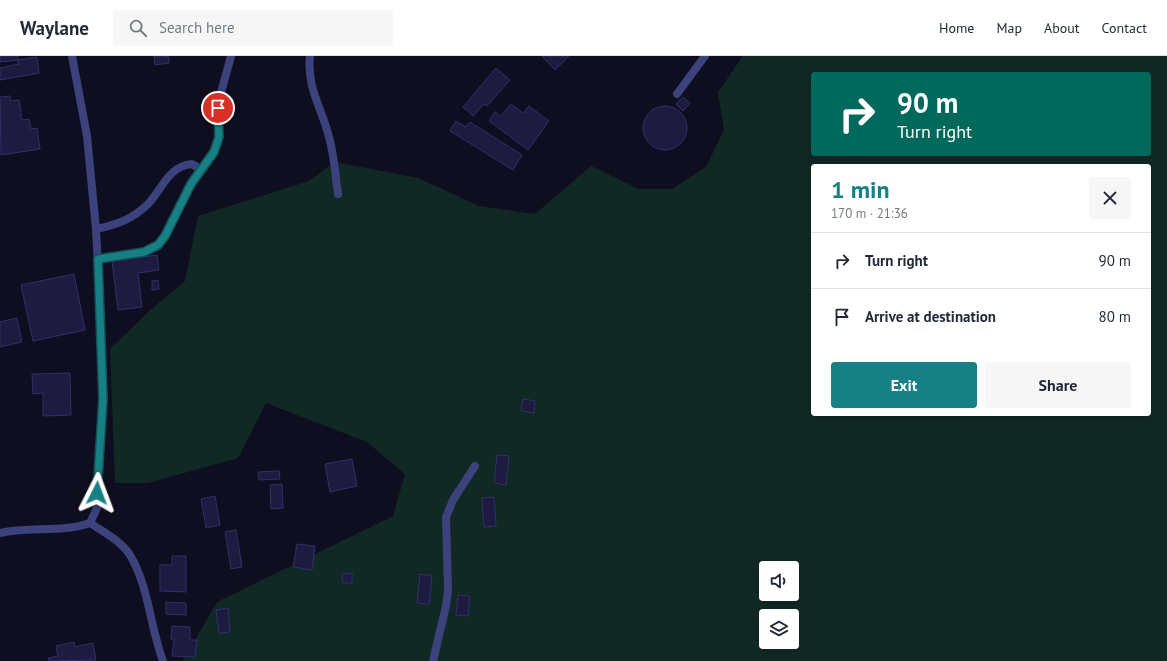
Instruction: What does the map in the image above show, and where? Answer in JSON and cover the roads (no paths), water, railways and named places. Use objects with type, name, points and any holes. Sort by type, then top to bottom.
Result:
[{"type":"street","points":[[72,56],[87,136],[98,259],[103,399],[96,508],[90,523]]},
{"type":"street","points":[[98,259],[144,252],[158,245],[165,236],[191,184],[214,152],[219,137],[219,100],[231,56]]},
{"type":"street","points":[[310,56],[308,69],[311,87],[327,130],[333,153],[338,194]]},
{"type":"street","points":[[677,94],[704,56]]},
{"type":"street","points":[[96,229],[116,225],[132,216],[148,204],[171,174],[182,167],[192,164],[202,170]]},
{"type":"street","points":[[433,661],[446,606],[448,590],[446,517],[453,500],[475,466]]},
{"type":"street","points":[[0,534],[50,528],[78,527],[90,523],[110,535],[130,555],[138,574],[163,661]]}]
